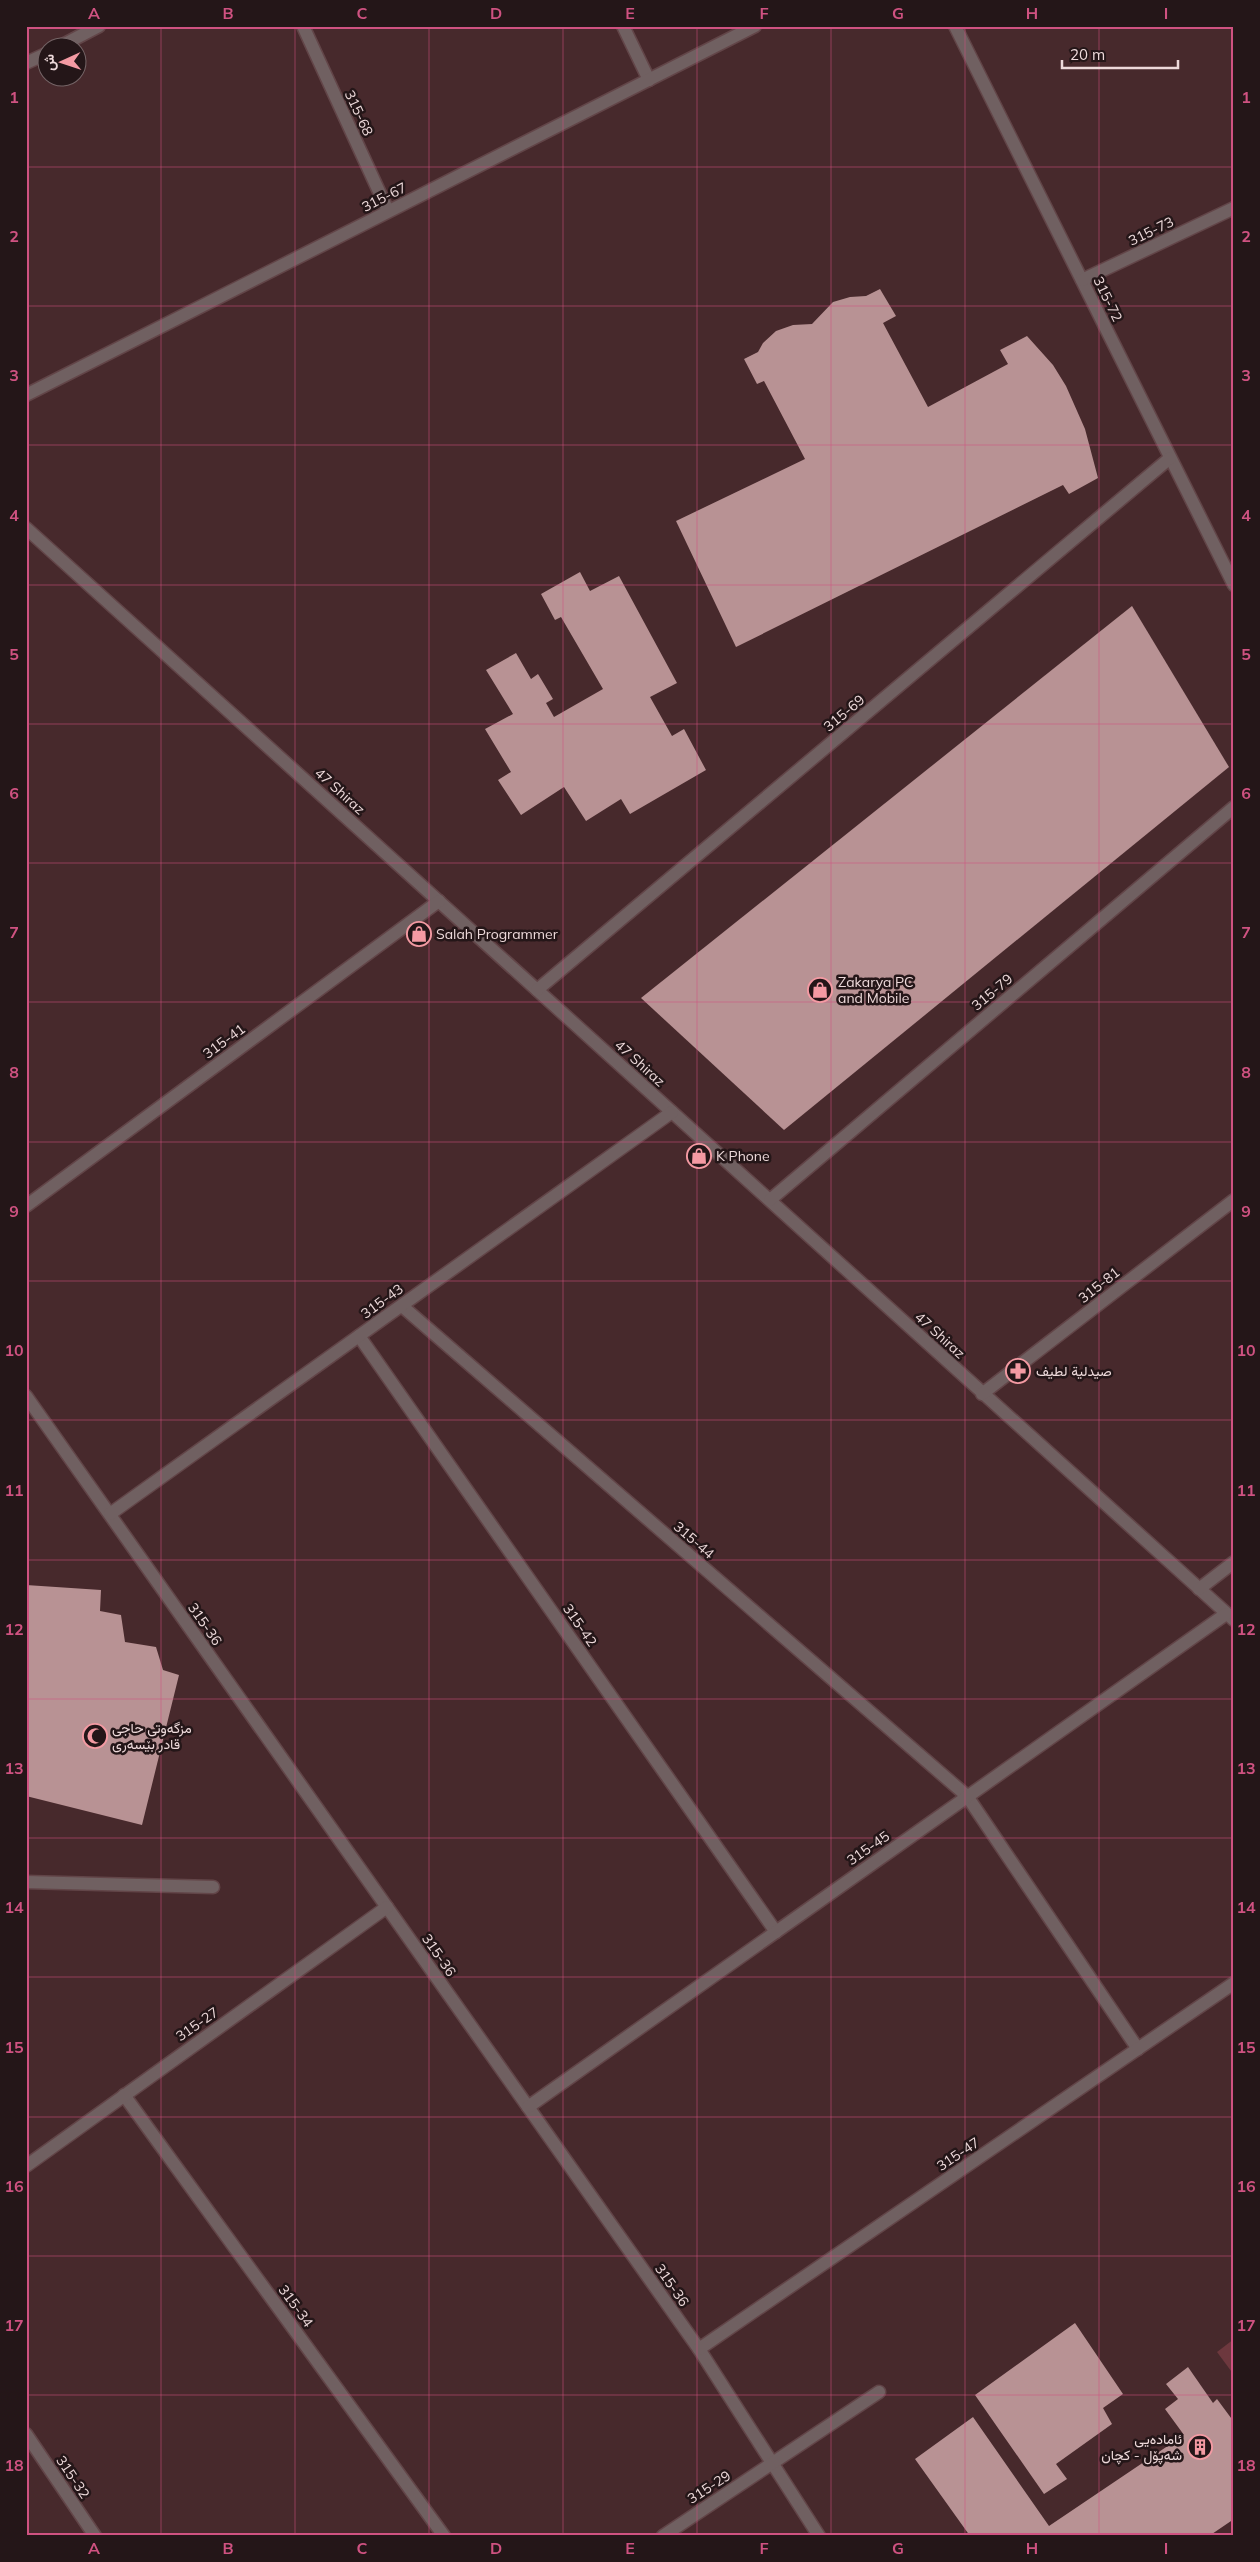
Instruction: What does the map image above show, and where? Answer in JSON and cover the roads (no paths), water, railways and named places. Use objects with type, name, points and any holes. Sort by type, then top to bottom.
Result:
[{"type":"street","points":[[76,38],[99,26]]},
{"type":"street","name":"315-68","points":[[303,26],[388,212]]},
{"type":"street","points":[[623,26],[649,80]]},
{"type":"street","name":"315-67","points":[[26,395],[755,26]]},
{"type":"street","name":"315-72","points":[[955,26],[1234,585]]},
{"type":"street","points":[[26,63],[38,57]]},
{"type":"street","name":"315-73","points":[[1082,280],[1234,208]]},
{"type":"street","name":"315-69","points":[[537,990],[1170,458]]},
{"type":"street","name":"47 Shiraz","points":[[26,528],[1230,1617]]},
{"type":"street","name":"315-79","points":[[770,1200],[1234,807]]},
{"type":"street","name":"315-41","points":[[26,1206],[440,901]]},
{"type":"street","name":"315-43","points":[[110,1514],[672,1112]]},
{"type":"street","name":"315-81","points":[[982,1394],[1234,1200]]},
{"type":"street","name":"315-44","points":[[402,1306],[967,1796],[1138,2049]]},
{"type":"street","name":"315-42","points":[[359,1336],[776,1932]]},
{"type":"street","name":"315-36","points":[[26,1396],[699,2349],[819,2536]]},
{"type":"street","points":[[1199,1588],[1234,1562]]},
{"type":"street","name":"315-45","points":[[528,2107],[967,1796],[1230,1617]]},
{"type":"street","points":[[26,1882],[213,1887]]},
{"type":"street","name":"315-27","points":[[26,2166],[387,1907]]},
{"type":"street","name":"315-47","points":[[699,2349],[1234,1983]]},
{"type":"street","name":"315-34","points":[[124,2095],[444,2536]]},
{"type":"street","name":"315-29","points":[[663,2536],[880,2392]]},
{"type":"street","name":"315-32","points":[[26,2434],[95,2536]]},
{"type":"place","name":"Salah Programmer","points":[[419,934]]},
{"type":"place","name":"Zakarya PC and Mobile","points":[[820,990]]},
{"type":"place","name":"K Phone","points":[[699,1156]]},
{"type":"place","name":"صیدلیة لطیف","points":[[1018,1371]]},
{"type":"place","name":"مزگەوتی حاجی قادر بێسەری","points":[[95,1736]]},
{"type":"place","name":"ئامادەیی شەپۆل - کچان","points":[[1200,2447]]}]
